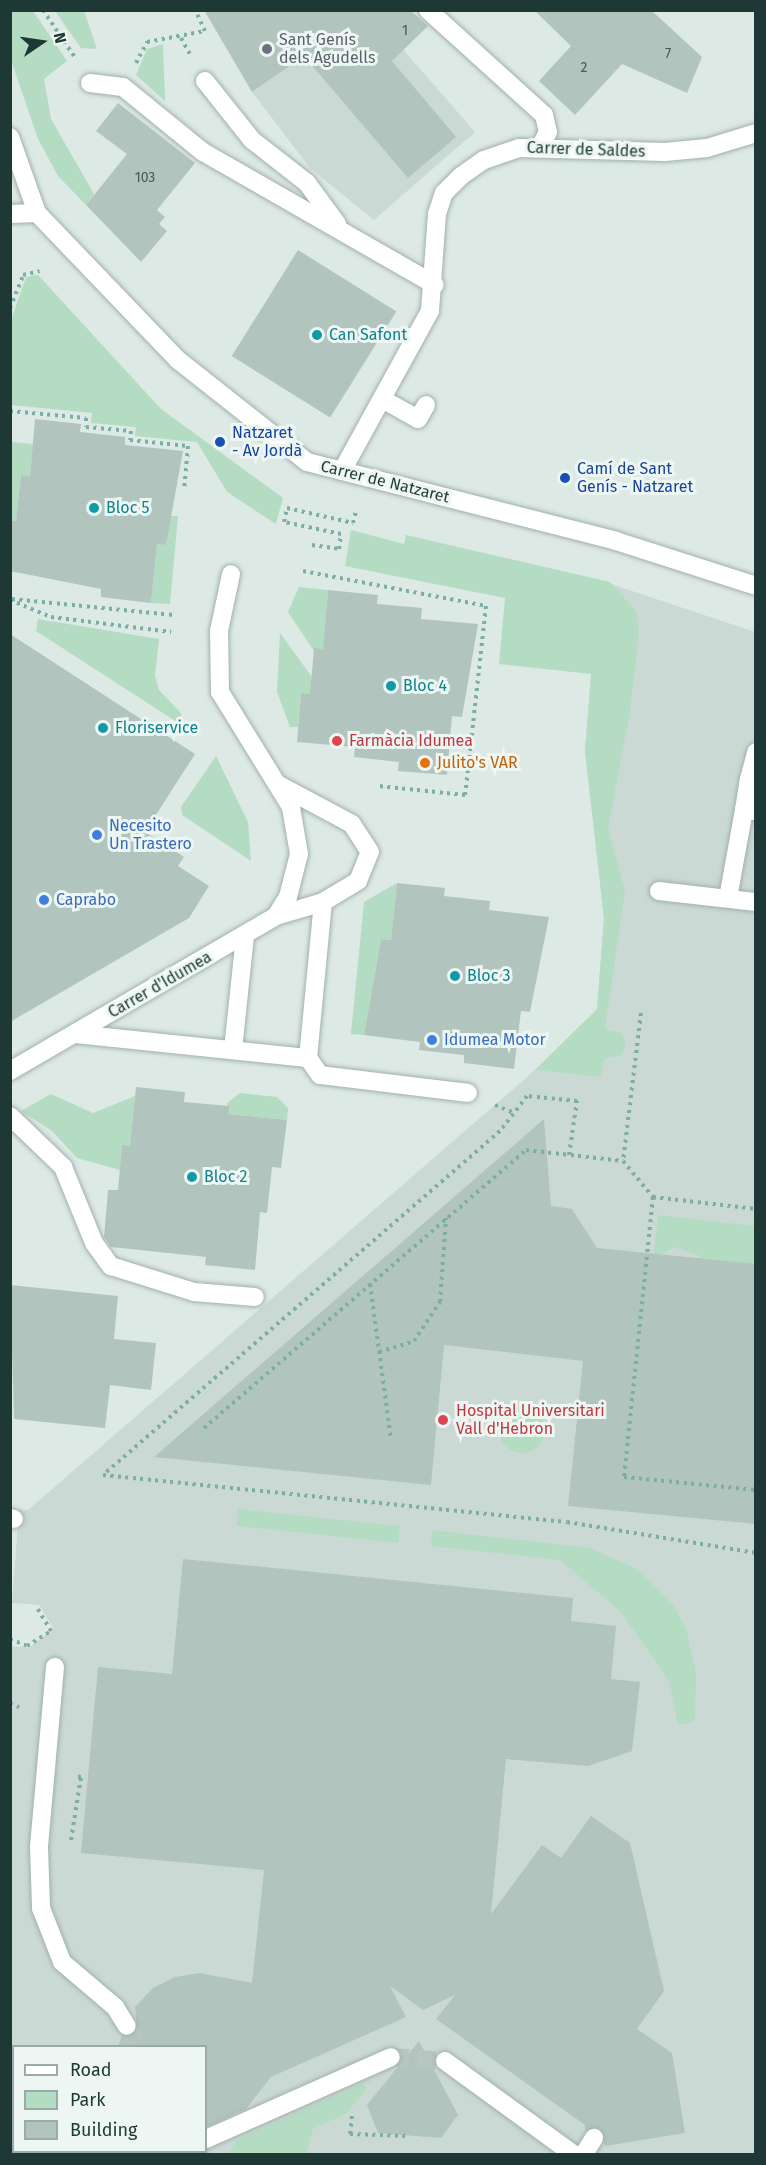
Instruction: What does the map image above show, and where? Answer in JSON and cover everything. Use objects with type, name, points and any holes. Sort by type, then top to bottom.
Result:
[{"type":"street","points":[[428,10],[543,115],[548,132],[540,147]]},
{"type":"street","points":[[205,81],[252,140],[307,183],[342,231]]},
{"type":"street","points":[[90,83],[123,87],[203,152],[435,285]]},
{"type":"street","name":"Carrer de Saldes","points":[[342,471],[430,311],[435,285],[435,226],[450,185],[498,154],[540,147],[665,152],[707,148],[755,134]]},
{"type":"street","name":"Carrer de Natzaret","points":[[10,137],[37,213],[178,360],[307,462],[616,541],[756,586]]},
{"type":"street","points":[[10,214],[37,213]]},
{"type":"street","points":[[382,399],[418,418],[426,405]]},
{"type":"street","name":"Carrer d'Idumea","points":[[231,574],[219,631],[220,692],[279,785],[297,830],[299,854],[276,916]]},
{"type":"street","points":[[728,898],[750,810],[756,752]]},
{"type":"street","name":"Carrer d'Idumea","points":[[10,1071],[276,916],[323,902],[364,873],[367,841],[352,824],[279,785]]},
{"type":"street","points":[[659,891],[756,902]]},
{"type":"street","points":[[323,902],[308,1058],[320,1075],[468,1093]]},
{"type":"street","points":[[233,1050],[245,936]]},
{"type":"street","name":"Carrer d'Idumea","points":[[75,1034],[308,1058]]},
{"type":"street","points":[[10,1116],[63,1167],[94,1243],[111,1266],[194,1292],[255,1297]]},
{"type":"street","points":[[56,1667],[39,1847],[41,1908],[62,1962],[116,2007],[127,2026]]},
{"type":"street","points":[[207,2139],[391,2057]]},
{"type":"street","points":[[445,2061],[573,2154]]},
{"type":"street","points":[[584,2154],[594,2138]]},
{"type":"path","points":[[43,10],[90,83]]},
{"type":"path","points":[[123,87],[147,42],[205,31],[195,10]]},
{"type":"path","points":[[10,308],[23,275],[40,271]]},
{"type":"path","points":[[10,411],[86,418],[86,427],[131,432],[130,441],[188,446],[184,491]]},
{"type":"path","points":[[312,545],[339,549],[341,534],[284,522],[287,508],[353,523],[356,511]]},
{"type":"path","points":[[303,571],[486,606],[465,795],[378,786]]},
{"type":"path","points":[[10,600],[173,615]]},
{"type":"path","points":[[10,600],[51,617],[171,632]]},
{"type":"path","points":[[623,1161],[641,1013]]},
{"type":"path","points":[[569,1155],[577,1101],[527,1096],[500,1131],[103,1475],[567,1522],[756,1553]]},
{"type":"path","points":[[204,1428],[526,1149],[623,1161],[653,1197],[756,1209]]},
{"type":"path","points":[[653,1197],[624,1477],[756,1490]]},
{"type":"path","points":[[379,1352],[414,1341],[440,1302],[446,1218]]},
{"type":"path","points":[[370,1283],[391,1440]]},
{"type":"path","points":[[10,1639],[27,1646],[51,1631],[36,1606]]},
{"type":"path","points":[[10,1703],[19,1704],[19,1711]]},
{"type":"path","points":[[69,1844],[76,1832],[81,1777],[72,1776]]},
{"type":"path","points":[[352,2116],[350,2134],[409,2136]]},
{"type":"shaded area","points":[[401,47],[475,132],[374,220],[310,168],[252,92],[303,56]]},
{"type":"shaded area","name":"Hospital Universitari Vall d'Hebron","points":[[599,580],[755,632],[755,2154],[11,2154],[11,1646],[29,1648],[53,1628],[39,1605],[12,1603],[19,1509],[28,1510],[535,1070],[597,1010],[604,918],[585,751]]},
{"type":"green space","points":[[10,11],[33,11],[67,61],[44,79],[51,119],[94,194],[86,205],[58,176],[38,139],[11,60]]},
{"type":"green space","points":[[55,11],[84,11],[97,49],[81,48]]},
{"type":"green space","points":[[163,44],[165,101],[136,75],[147,49]]},
{"type":"green space","points":[[38,275],[161,409],[283,498],[276,524],[227,492],[197,442],[135,436],[136,427],[91,423],[92,413],[11,405],[11,320],[26,277]]},
{"type":"green space","points":[[11,442],[33,444],[30,476],[21,475],[16,521],[11,520]]},
{"type":"green space","points":[[169,516],[178,516],[170,604],[151,603],[157,544],[166,545]]},
{"type":"green space","points":[[351,530],[404,544],[406,535],[610,582],[636,611],[639,632],[630,712],[608,828],[625,891],[605,1029],[622,1033],[626,1046],[620,1056],[604,1059],[601,1077],[535,1070],[597,1009],[604,918],[585,751],[591,674],[499,664],[505,598],[345,566]]},
{"type":"green space","points":[[299,587],[328,590],[323,649],[314,651],[288,612]]},
{"type":"green space","points":[[38,619],[159,639],[155,676],[159,690],[182,714],[177,722],[36,631]]},
{"type":"green space","points":[[280,633],[312,677],[316,695],[301,693],[298,727],[290,727],[277,692]]},
{"type":"green space","points":[[216,756],[248,822],[251,861],[182,815],[181,807]]},
{"type":"green space","points":[[397,883],[391,940],[381,939],[364,1035],[351,1034],[364,902]]},
{"type":"green space","points":[[240,1093],[277,1097],[288,1108],[287,1120],[228,1114],[227,1103]]},
{"type":"green space","points":[[51,1094],[93,1113],[135,1096],[130,1146],[122,1146],[120,1170],[77,1158],[52,1131],[21,1111]]},
{"type":"green space","points":[[658,1215],[755,1226],[755,1347],[699,1256],[675,1247],[653,1260]]},
{"type":"green space","points":[[522,1407],[538,1414],[545,1430],[538,1446],[522,1453],[506,1446],[499,1430],[506,1414]]},
{"type":"green space","points":[[238,1509],[400,1526],[398,1543],[236,1526]]},
{"type":"green space","points":[[432,1530],[590,1548],[637,1569],[673,1605],[686,1628],[696,1674],[695,1721],[678,1725],[669,1681],[621,1612],[560,1560],[431,1546]]},
{"type":"green space","points":[[362,2084],[367,2088],[347,2113],[313,2129],[306,2154],[228,2154],[237,2140]]},
{"type":"building","points":[[204,10],[410,10],[428,26],[392,61],[456,137],[408,178],[304,56],[252,92]]},
{"type":"building","points":[[534,10],[651,10],[702,57],[687,93],[622,64],[575,115],[539,81],[571,46]]},
{"type":"building","points":[[118,103],[195,163],[157,210],[165,217],[159,224],[167,231],[141,262],[86,205],[127,154],[96,131]]},
{"type":"building","name":"Can Safont","points":[[298,250],[396,311],[330,417],[232,356]]},
{"type":"building","name":"Bloc 5","points":[[35,419],[81,424],[80,432],[125,437],[125,445],[183,451],[166,545],[157,544],[151,603],[101,597],[101,589],[10,571],[10,520],[16,521],[21,475],[30,476]]},
{"type":"building","name":"Bloc 4","points":[[328,590],[378,595],[377,604],[422,608],[421,619],[478,624],[462,717],[452,716],[447,775],[398,771],[399,762],[354,757],[355,747],[297,742],[301,693],[310,694],[314,648],[323,649]]},
{"type":"building","points":[[10,634],[195,754],[145,832],[184,857],[178,866],[209,886],[189,918],[10,1022]]},
{"type":"building","name":"Bloc 3","points":[[397,883],[445,888],[444,896],[490,901],[489,910],[549,917],[530,1012],[521,1011],[514,1069],[464,1063],[464,1055],[419,1050],[420,1042],[364,1035],[381,939],[391,940]]},
{"type":"building","name":"Bloc 2","points":[[136,1087],[185,1092],[184,1102],[229,1106],[228,1114],[287,1120],[281,1168],[272,1167],[267,1213],[260,1212],[255,1270],[205,1265],[206,1257],[111,1247],[104,1237],[108,1190],[118,1190],[122,1145],[130,1146]]},
{"type":"building","points":[[544,1119],[551,1206],[572,1209],[597,1248],[756,1264],[756,1524],[568,1506],[583,1361],[444,1345],[431,1485],[154,1457]]},
{"type":"building","points":[[10,1285],[118,1296],[114,1339],[156,1343],[151,1390],[110,1385],[105,1428],[14,1419]]},
{"type":"building","points":[[183,1559],[573,1598],[571,1621],[616,1626],[611,1679],[640,1682],[632,1751],[588,1766],[506,1759],[491,1914],[542,1845],[561,1858],[591,1816],[630,1843],[664,1991],[637,2029],[672,2053],[685,2133],[605,2146],[600,2129],[585,2131],[585,2125],[436,2019],[455,1995],[423,2010],[390,1986],[406,2017],[271,2077],[246,2109],[207,2127],[207,2045],[118,2045],[122,2036],[137,2031],[135,2007],[153,1988],[175,1977],[200,1973],[252,1983],[264,1870],[81,1853],[98,1667],[172,1674]]},
{"type":"building","points":[[419,2041],[458,2115],[441,2138],[378,2133],[367,2105]]},
{"type":"tunnel","points":[[127,2026],[137,2045]]},
{"type":"tunnel","points":[[391,2057],[445,2061]]},
{"type":"place","name":"Sant Genís dels Agudells","points":[[267,49]]},
{"type":"place","name":"Can Safont","points":[[317,335]]},
{"type":"place","name":"Natzaret - Av Jordà","points":[[220,442]]},
{"type":"place","name":"Camí de Sant Genís - Natzaret","points":[[565,478]]},
{"type":"place","name":"Bloc 5","points":[[94,508]]},
{"type":"place","name":"Bloc 4","points":[[391,686]]},
{"type":"place","name":"Floriservice","points":[[103,728]]},
{"type":"place","name":"Farmàcia Idumea","points":[[337,741]]},
{"type":"place","name":"Julito's VAR","points":[[425,763]]},
{"type":"place","name":"Necesito Un Trastero","points":[[97,835]]},
{"type":"place","name":"Caprabo","points":[[44,900]]},
{"type":"place","name":"Bloc 3","points":[[455,976]]},
{"type":"place","name":"Idumea Motor","points":[[432,1040]]},
{"type":"place","name":"Bloc 2","points":[[192,1177]]},
{"type":"place","name":"Hospital Universitari Vall d'Hebron","points":[[443,1420]]}]
